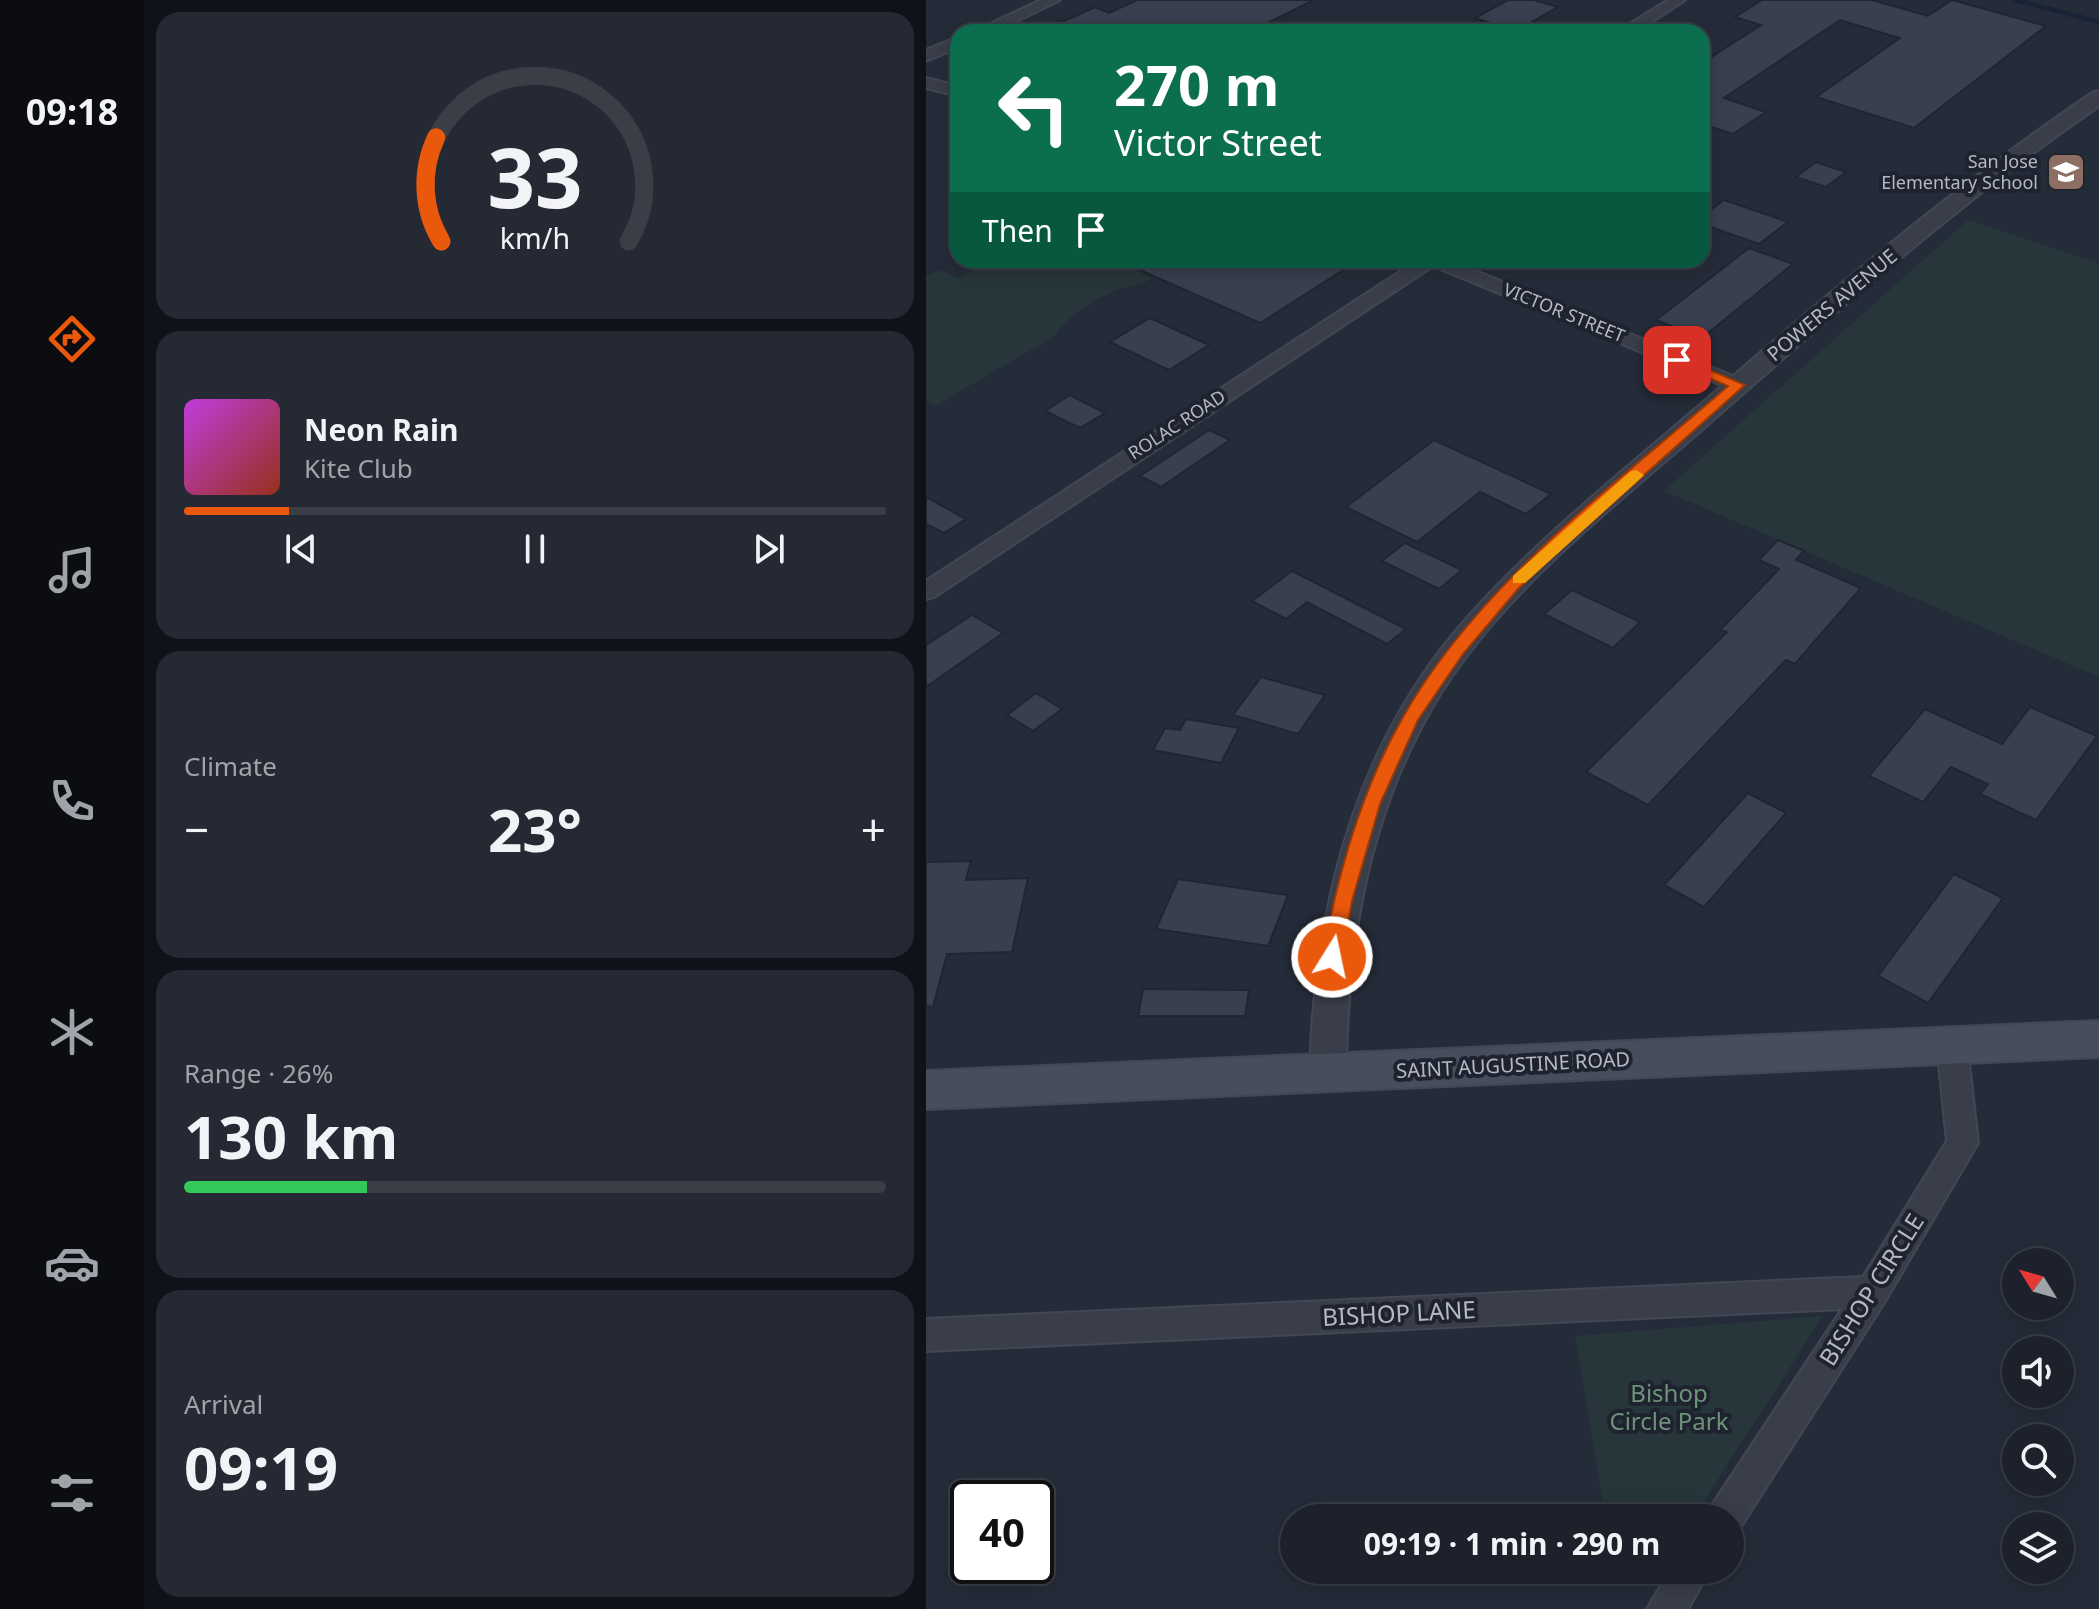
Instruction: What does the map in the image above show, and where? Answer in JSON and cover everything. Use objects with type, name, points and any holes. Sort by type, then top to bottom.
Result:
[{"type":"main road","name":"SAINT AUGUSTINE ROAD","points":[[926,1090],[2099,1039]]},
{"type":"street","points":[[999,24],[1053,0]]},
{"type":"street","points":[[1638,24],[1678,0]]},
{"type":"street","points":[[926,56],[950,46]]},
{"type":"street","points":[[926,83],[950,89]]},
{"type":"street","name":"POWERS AVENUE","points":[[1328,1073],[1332,957],[1342,901],[1371,804],[1410,719],[1473,630],[1513,586],[1738,385],[1961,194],[2099,97]]},
{"type":"street","name":"ROLAC ROAD","points":[[926,592],[1420,268]]},
{"type":"street","name":"VICTOR STREET","points":[[1452,268],[1738,385]]},
{"type":"street","name":"BISHOP CIRCLE","points":[[1734,1504],[1872,1292],[1963,1143],[1952,1045]]},
{"type":"street","name":"BISHOP LANE","points":[[926,1335],[1872,1292]]},
{"type":"street","points":[[1666,1609],[1683,1584]]},
{"type":"green space","points":[[1968,220],[2099,263],[2099,677],[1664,491]]},
{"type":"green space","points":[[977,268],[1131,268],[1153,278],[1116,290],[1090,303],[1066,321],[1055,336],[936,405],[926,401],[926,276],[939,270],[958,278]]},
{"type":"green space","name":"Bishop Circle Park","points":[[1823,1316],[1702,1504],[1604,1504],[1575,1336]]},
{"type":"building","points":[[1137,0],[1314,0],[1265,24],[1058,24],[1095,7],[1109,13]]},
{"type":"building","points":[[1508,0],[1534,0],[1558,7],[1528,24],[1494,24],[1475,18]]},
{"type":"building","points":[[1762,0],[1872,0],[1928,16],[1952,0],[2046,26],[1914,128],[1816,97],[1900,38],[1840,20],[1724,98],[1766,112],[1733,134],[1710,127],[1710,58],[1761,25],[1735,17]]},
{"type":"building","points":[[1816,162],[1846,172],[1826,187],[1796,177]]},
{"type":"building","points":[[1724,200],[1788,222],[1759,244],[1710,227],[1710,210]]},
{"type":"building","points":[[1749,248],[1793,264],[1702,338],[1656,320]]},
{"type":"building","points":[[1135,268],[1346,268],[1260,323]]},
{"type":"building","points":[[1150,318],[1209,345],[1169,370],[1110,342]]},
{"type":"building","points":[[1070,395],[1105,413],[1080,428],[1045,411]]},
{"type":"building","points":[[1209,430],[1230,440],[1161,487],[1140,476]]},
{"type":"building","points":[[1434,440],[1551,494],[1526,514],[1480,492],[1417,542],[1346,507]]},
{"type":"building","points":[[926,497],[966,519],[944,533],[926,524]]},
{"type":"building","points":[[1778,540],[1804,551],[1796,560],[1861,588],[1795,664],[1786,660],[1648,805],[1586,772],[1727,632],[1720,630],[1779,569],[1759,560]]},
{"type":"building","points":[[1405,543],[1462,570],[1439,589],[1382,561]]},
{"type":"building","points":[[1292,571],[1406,629],[1387,644],[1307,602],[1286,619],[1252,601]]},
{"type":"building","points":[[1572,590],[1640,622],[1613,648],[1544,614]]},
{"type":"building","points":[[972,615],[1003,633],[926,687],[926,645]]},
{"type":"building","points":[[1261,677],[1325,695],[1298,734],[1233,715]]},
{"type":"building","points":[[1036,693],[1062,709],[1033,731],[1007,715]]},
{"type":"building","points":[[2030,707],[2097,736],[2036,820],[1980,794],[1988,784],[1951,767],[1923,802],[1869,776],[1925,709],[2002,744]]},
{"type":"building","points":[[1186,719],[1239,728],[1221,763],[1153,750],[1165,728],[1180,730]]},
{"type":"building","points":[[1748,793],[1786,813],[1704,907],[1664,885]]},
{"type":"building","points":[[971,861],[966,880],[1028,878],[1012,952],[947,954],[933,1007],[926,1006],[926,862]]},
{"type":"building","points":[[1954,874],[2003,898],[1928,1003],[1878,976]]},
{"type":"building","points":[[1178,879],[1288,895],[1268,946],[1156,929]]},
{"type":"building","points":[[1143,989],[1249,990],[1245,1016],[1138,1016]]},
{"type":"waterway","points":[[2016,0],[2099,22]]},
{"type":"slow traffic","points":[[1519,580],[1636,475]]},
{"type":"place","name":"San Jose Elementary School","points":[[2066,172]]},
{"type":"route","points":[[1332,957],[1342,901],[1371,804],[1410,719],[1457,650],[1513,586],[1546,554],[1738,385],[1677,360]]}]
